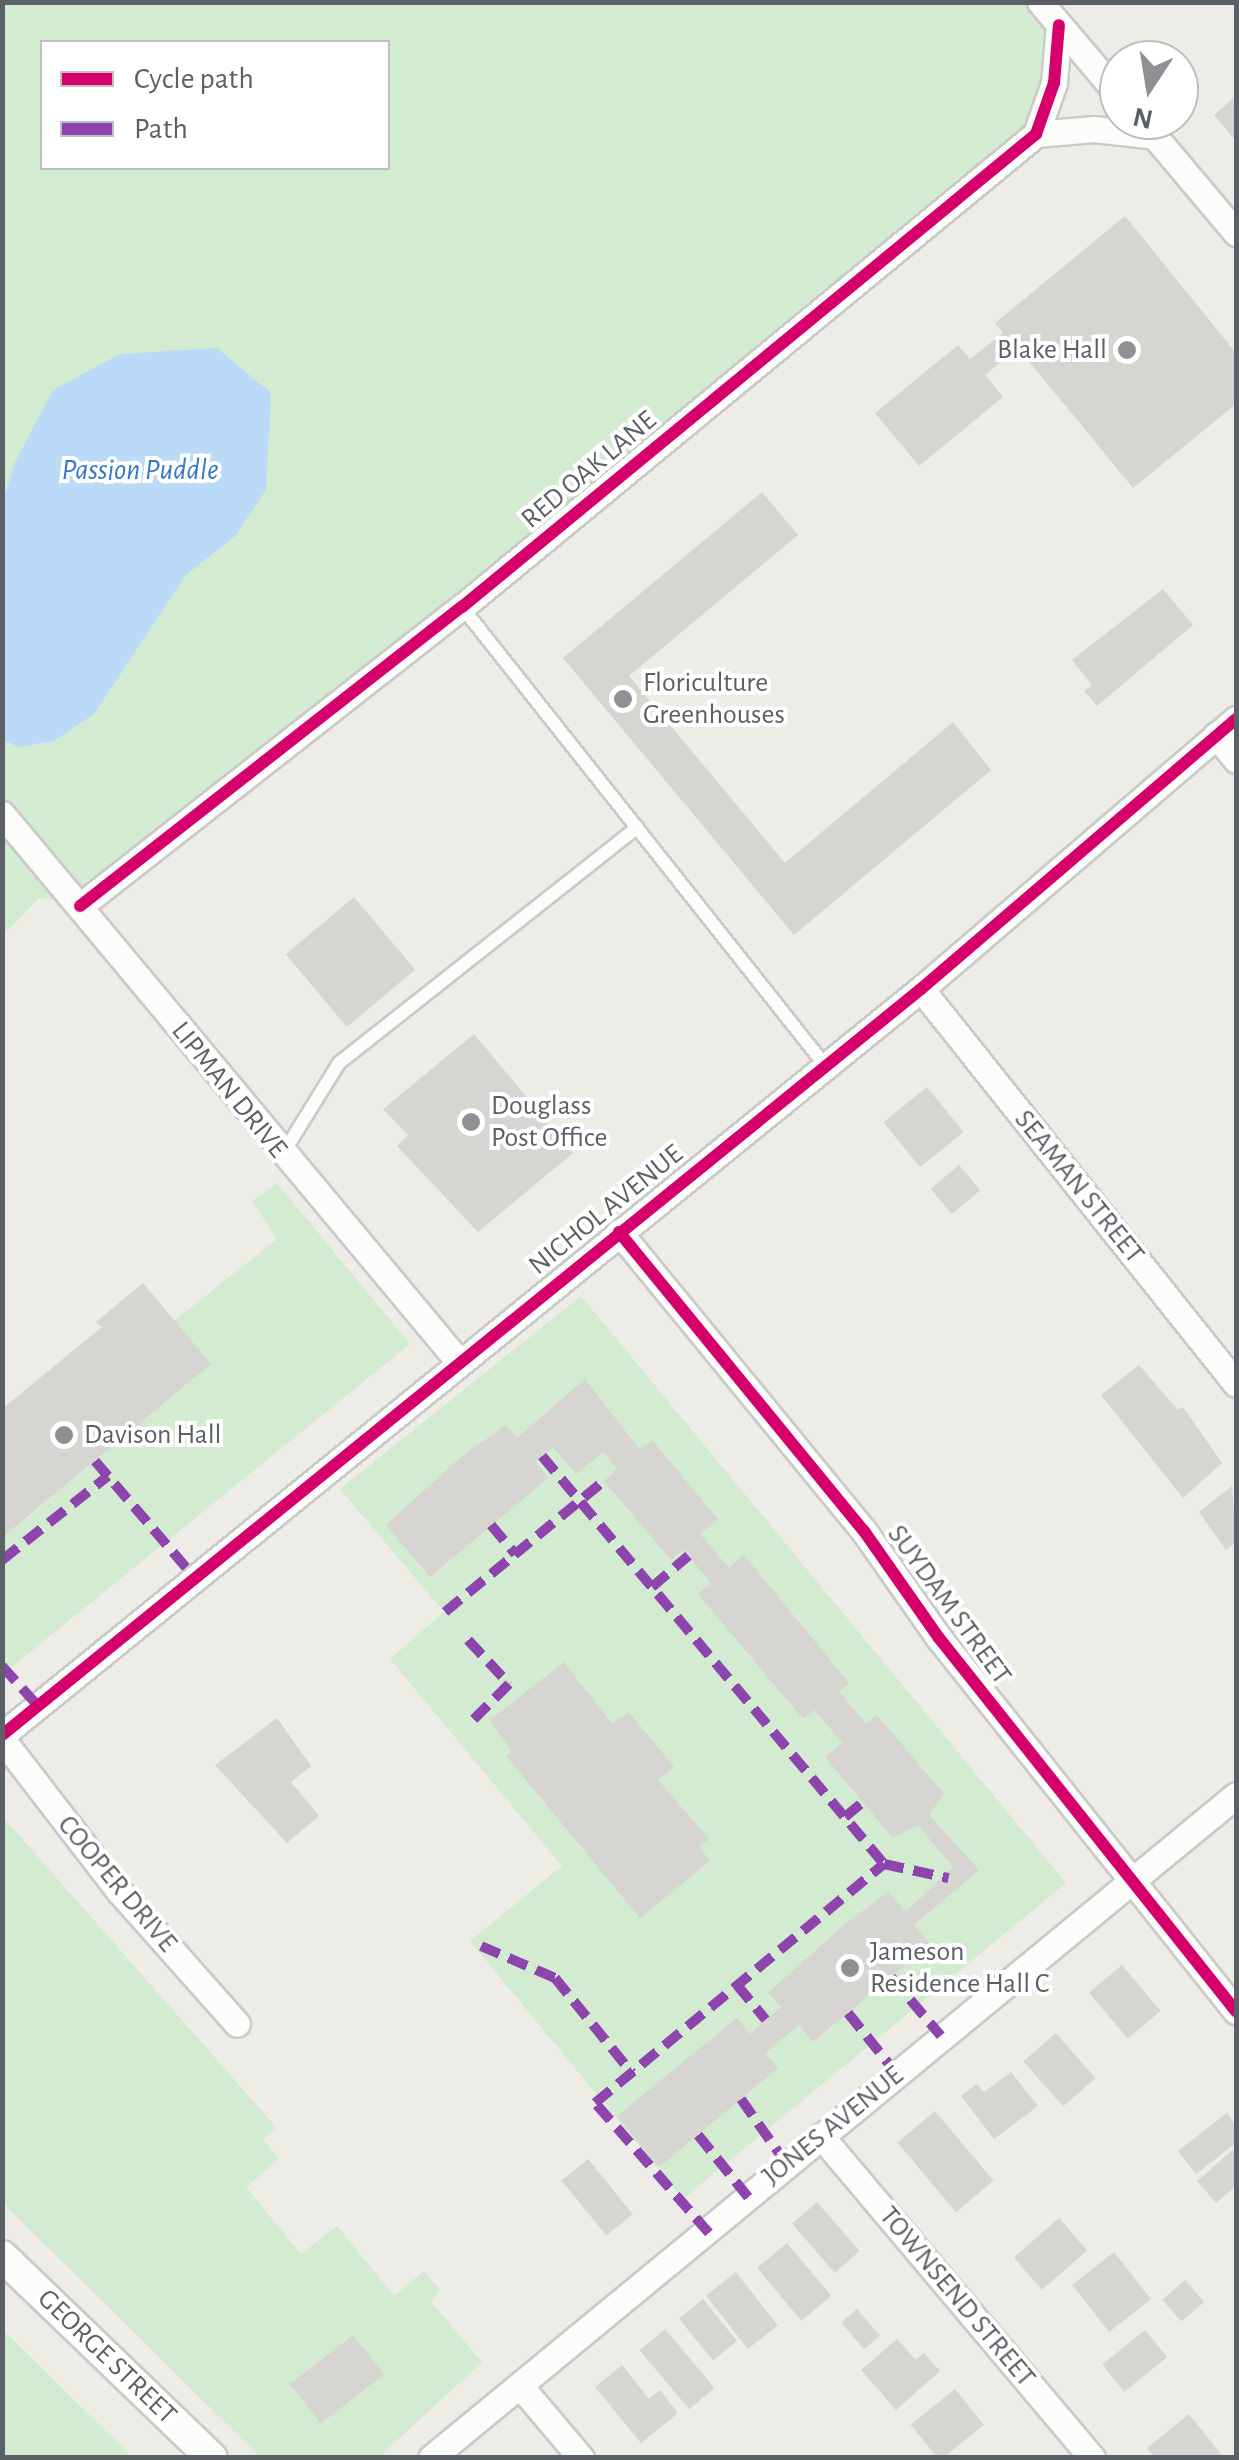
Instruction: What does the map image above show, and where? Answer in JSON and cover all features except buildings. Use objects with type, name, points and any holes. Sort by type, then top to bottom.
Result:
[{"type":"street","points":[[1040,2],[1099,71]]},
{"type":"street","points":[[1059,25],[1054,83],[1036,134],[1099,129]]},
{"type":"street","name":"RED OAK LANE","points":[[80,906],[462,607],[1036,134]]},
{"type":"street","points":[[1158,140],[1236,232]]},
{"type":"street","points":[[1226,727],[1236,760]]},
{"type":"street","name":"NICHOL AVENUE","points":[[2,1737],[824,1064],[921,989],[1226,727]]},
{"type":"street","name":"LIPMAN DRIVE","points":[[2,814],[282,1156],[459,1362]]},
{"type":"street","name":"SEAMAN STREET","points":[[921,989],[1236,1384]]},
{"type":"street","name":"SUYDAM STREET","points":[[619,1232],[864,1531],[939,1638],[1236,2011]]},
{"type":"street","name":"COOPER DRIVE","points":[[2,1737],[120,1892],[237,2024]]},
{"type":"street","name":"JONES AVENUE","points":[[431,2458],[1236,1795]]},
{"type":"street","name":"TOWNSEND STREET","points":[[822,2136],[1092,2458]]},
{"type":"street","name":"GEORGE STREET","points":[[2,2256],[212,2458]]},
{"type":"street","points":[[521,2387],[581,2458]]},
{"type":"lane","points":[[462,607],[824,1064]]},
{"type":"lane","points":[[282,1156],[339,1063],[637,828]]},
{"type":"green space","points":[[1038,2],[1059,25],[1036,134],[72,902],[39,898],[3,935],[3,3]]},
{"type":"green space","points":[[277,1183],[410,1344],[3,1674],[3,1538],[210,1365],[174,1321],[277,1239],[252,1201]]},
{"type":"green space","points":[[581,1296],[1066,1883],[683,2199],[470,1941],[562,1866],[390,1659],[444,1612],[340,1489]]},
{"type":"green space","points":[[2,1816],[276,2127],[263,2139],[279,2159],[246,2187],[301,2254],[337,2226],[394,2296],[424,2271],[440,2290],[431,2302],[482,2362],[379,2457],[260,2457],[3,2203]]},
{"type":"green space","points":[[3,2330],[132,2457],[3,2457]]},
{"type":"water","name":"Passion Puddle","points":[[217,348],[271,393],[266,490],[235,536],[186,575],[94,714],[54,741],[18,747],[2,739],[2,504],[15,462],[53,390],[120,354]]},
{"type":"marked path","points":[[542,1456],[884,1864],[948,1878]]},
{"type":"marked path","points":[[95,1461],[195,1578]]},
{"type":"marked path","points":[[2,1560],[108,1476]]},
{"type":"marked path","points":[[445,1612],[604,1481]]},
{"type":"marked path","points":[[491,1525],[515,1554]]},
{"type":"marked path","points":[[652,1587],[688,1556]]},
{"type":"marked path","points":[[468,1640],[509,1684],[471,1722]]},
{"type":"marked path","points":[[2,1666],[38,1706]]},
{"type":"marked path","points":[[845,1817],[863,1802]]},
{"type":"marked path","points":[[709,2233],[595,2103],[884,1864]]},
{"type":"marked path","points":[[481,1946],[555,1978],[632,2073]]},
{"type":"marked path","points":[[891,1977],[941,2036]]},
{"type":"marked path","points":[[737,1985],[766,2020]]},
{"type":"marked path","points":[[848,2013],[897,2074]]},
{"type":"marked path","points":[[741,2099],[786,2163]]},
{"type":"marked path","points":[[698,2135],[748,2197]]},
{"type":"cycle path","points":[[80,906],[462,607],[1036,134],[1054,83],[1059,25]]},
{"type":"cycle path","points":[[2,1735],[921,989],[1236,719]]},
{"type":"cycle path","points":[[619,1232],[864,1531],[939,1638],[1236,2011]]},
{"type":"place","name":"Blake Hall","points":[[1127,350]]},
{"type":"place","name":"Floriculture Greenhouses","points":[[623,699]]},
{"type":"place","name":"Douglass Post Office","points":[[471,1122]]},
{"type":"place","name":"Davison Hall","points":[[64,1435]]},
{"type":"place","name":"Jameson Residence Hall C","points":[[850,1968]]}]
